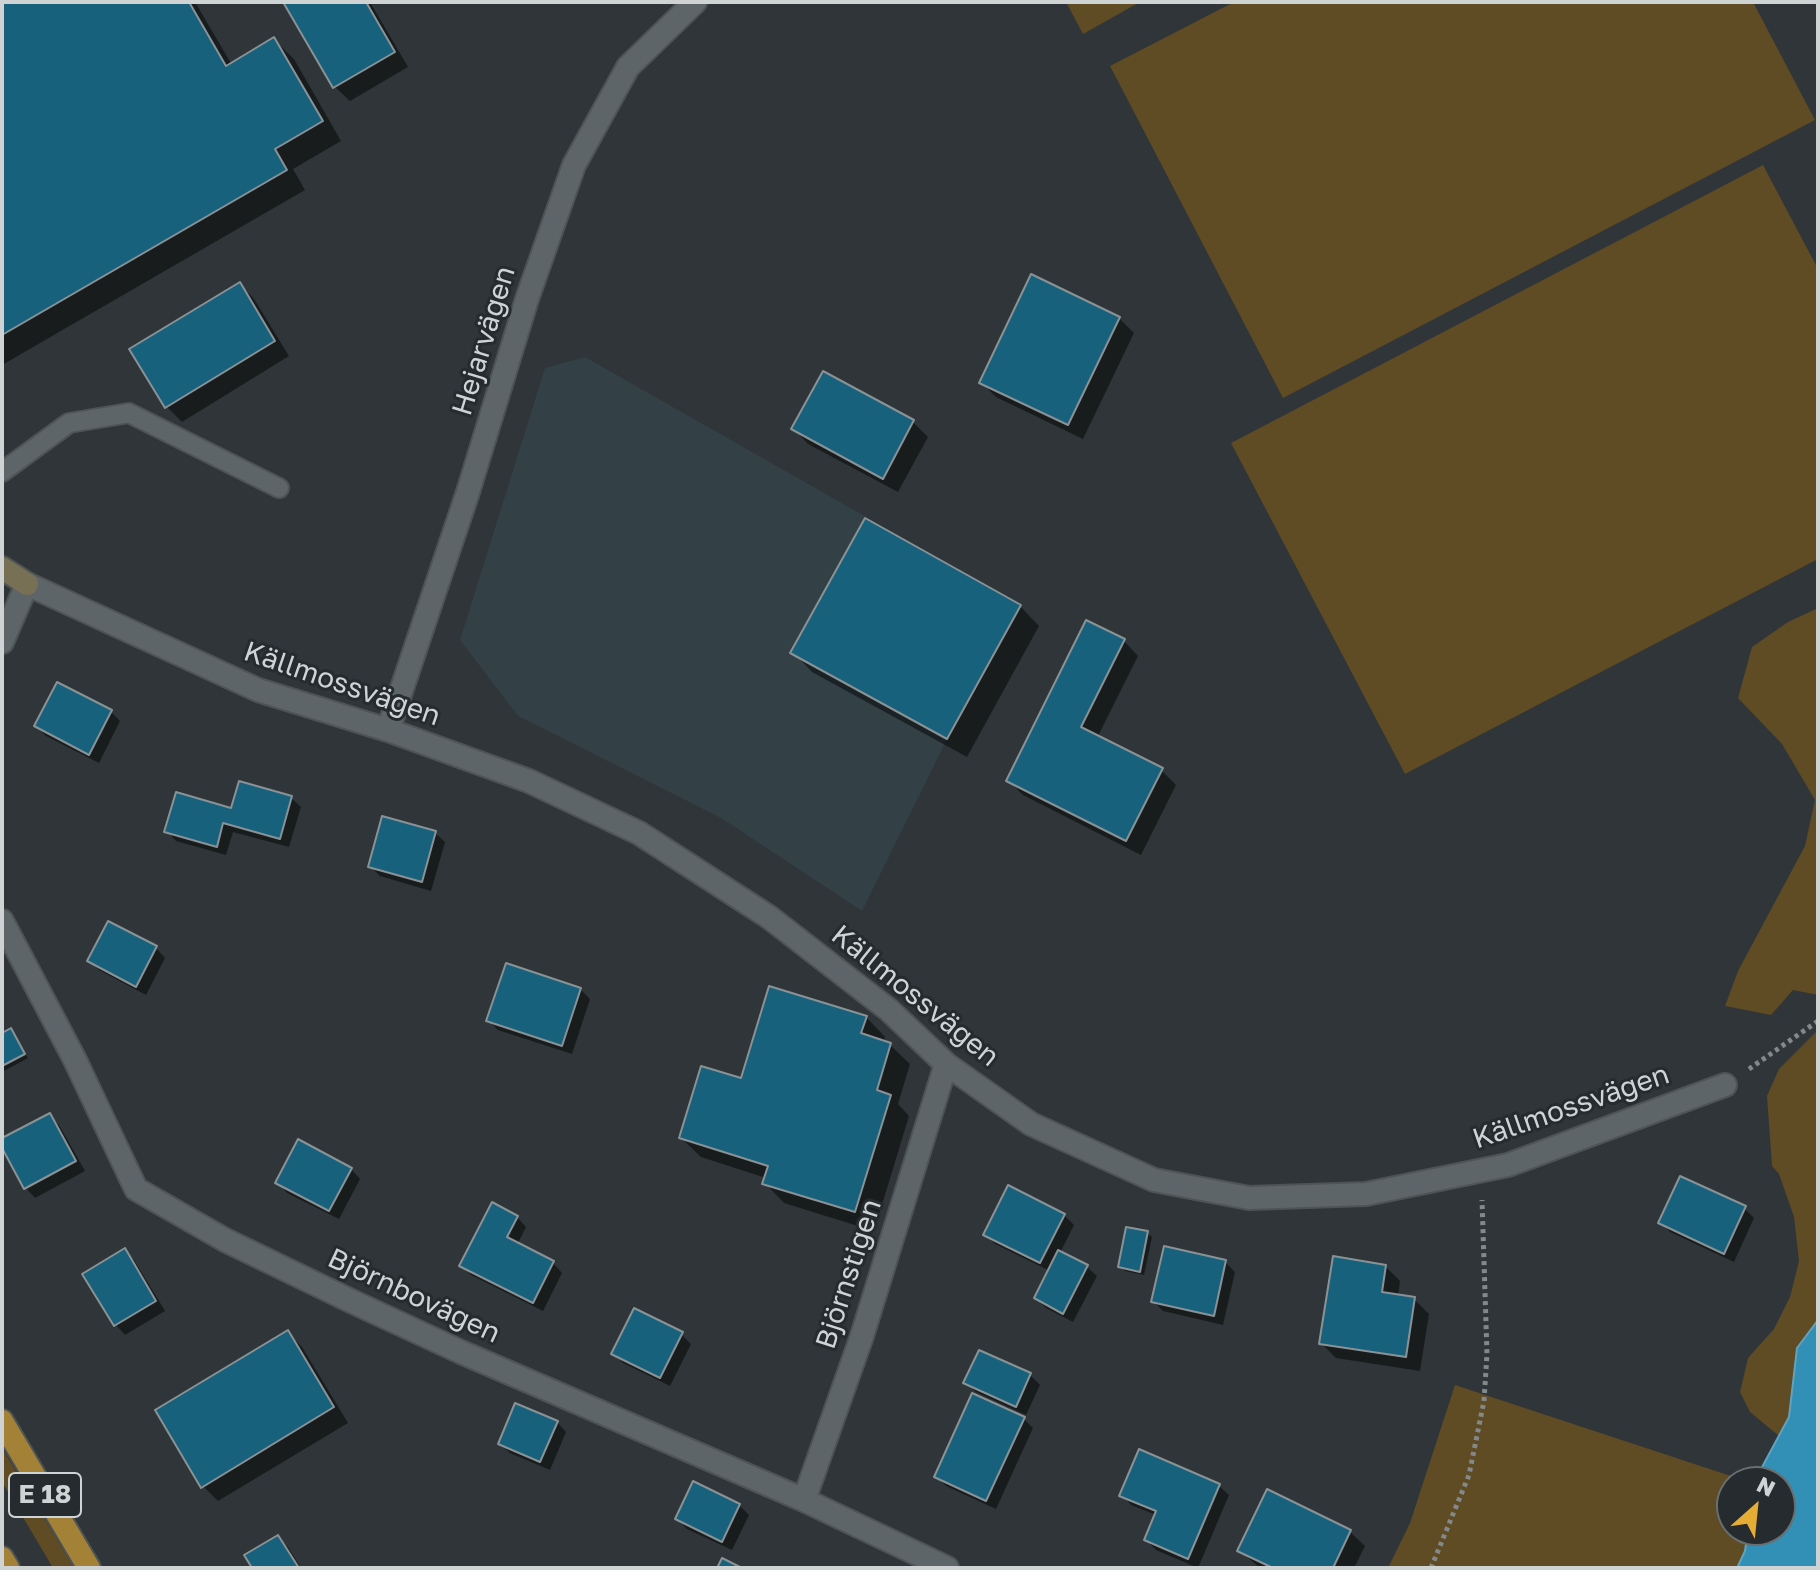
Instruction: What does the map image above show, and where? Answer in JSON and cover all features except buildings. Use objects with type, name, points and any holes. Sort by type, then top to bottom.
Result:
[{"type":"highway","name":"E 18","points":[[2,1421],[89,1568]]},
{"type":"highway","name":"E 18","points":[[2,1558],[8,1568]]},
{"type":"main road","name":"Källmossvägen","points":[[2,568],[27,584]]},
{"type":"street","name":"Hejarvägen","points":[[388,730],[468,492],[527,299],[574,165],[628,67],[695,2]]},
{"type":"street","name":"Källmossvägen","points":[[27,584],[258,690],[388,730],[529,781],[639,833],[769,917],[889,1010],[946,1064],[1031,1124],[1154,1180],[1249,1198],[1366,1194],[1508,1165],[1725,1085]]},
{"type":"street","points":[[2,642],[27,584]]},
{"type":"street","name":"Björnbovägen","points":[[2,921],[75,1060],[136,1189],[225,1240],[351,1301],[461,1352],[804,1500],[947,1568]]},
{"type":"street","name":"Björnstigen","points":[[804,1500],[862,1336],[946,1064]]},
{"type":"lane","points":[[2,472],[69,423],[129,413],[279,488]]},
{"type":"path","points":[[1725,1085],[1818,1021]]},
{"type":"path","points":[[1431,1568],[1469,1475],[1484,1401],[1487,1340],[1480,1171]]},
{"type":"shaded area","points":[[1066,2],[1140,2],[1083,34]]},
{"type":"shaded area","points":[[1234,2],[1753,2],[1815,120],[1283,398],[1110,66]]},
{"type":"shaded area","points":[[1763,165],[1818,269],[1818,559],[1405,774],[1231,443]]},
{"type":"shaded area","points":[[585,357],[1021,605],[947,739],[862,911],[721,818],[518,716],[460,640],[545,368]]},
{"type":"shaded area","points":[[1818,608],[1818,995],[1793,990],[1771,1015],[1725,1006],[1738,971],[1805,846],[1815,800],[1782,744],[1738,698],[1752,647],[1788,622]]},
{"type":"shaded area","points":[[1818,1030],[1818,1320],[1797,1348],[1789,1417],[1779,1436],[1750,1412],[1740,1392],[1748,1358],[1774,1329],[1790,1297],[1799,1261],[1794,1217],[1779,1174],[1772,1166],[1767,1096],[1779,1069]]},
{"type":"shaded area","points":[[1455,1385],[1716,1471],[1716,1546],[1746,1546],[1737,1568],[1388,1568],[1410,1523]]},
{"type":"shaded area","points":[[2,1448],[74,1568],[53,1568],[2,1482]]},
{"type":"water","points":[[1818,1320],[1818,1568],[1737,1568],[1746,1546],[1796,1546],[1796,1466],[1763,1466],[1789,1417],[1797,1348]]}]
